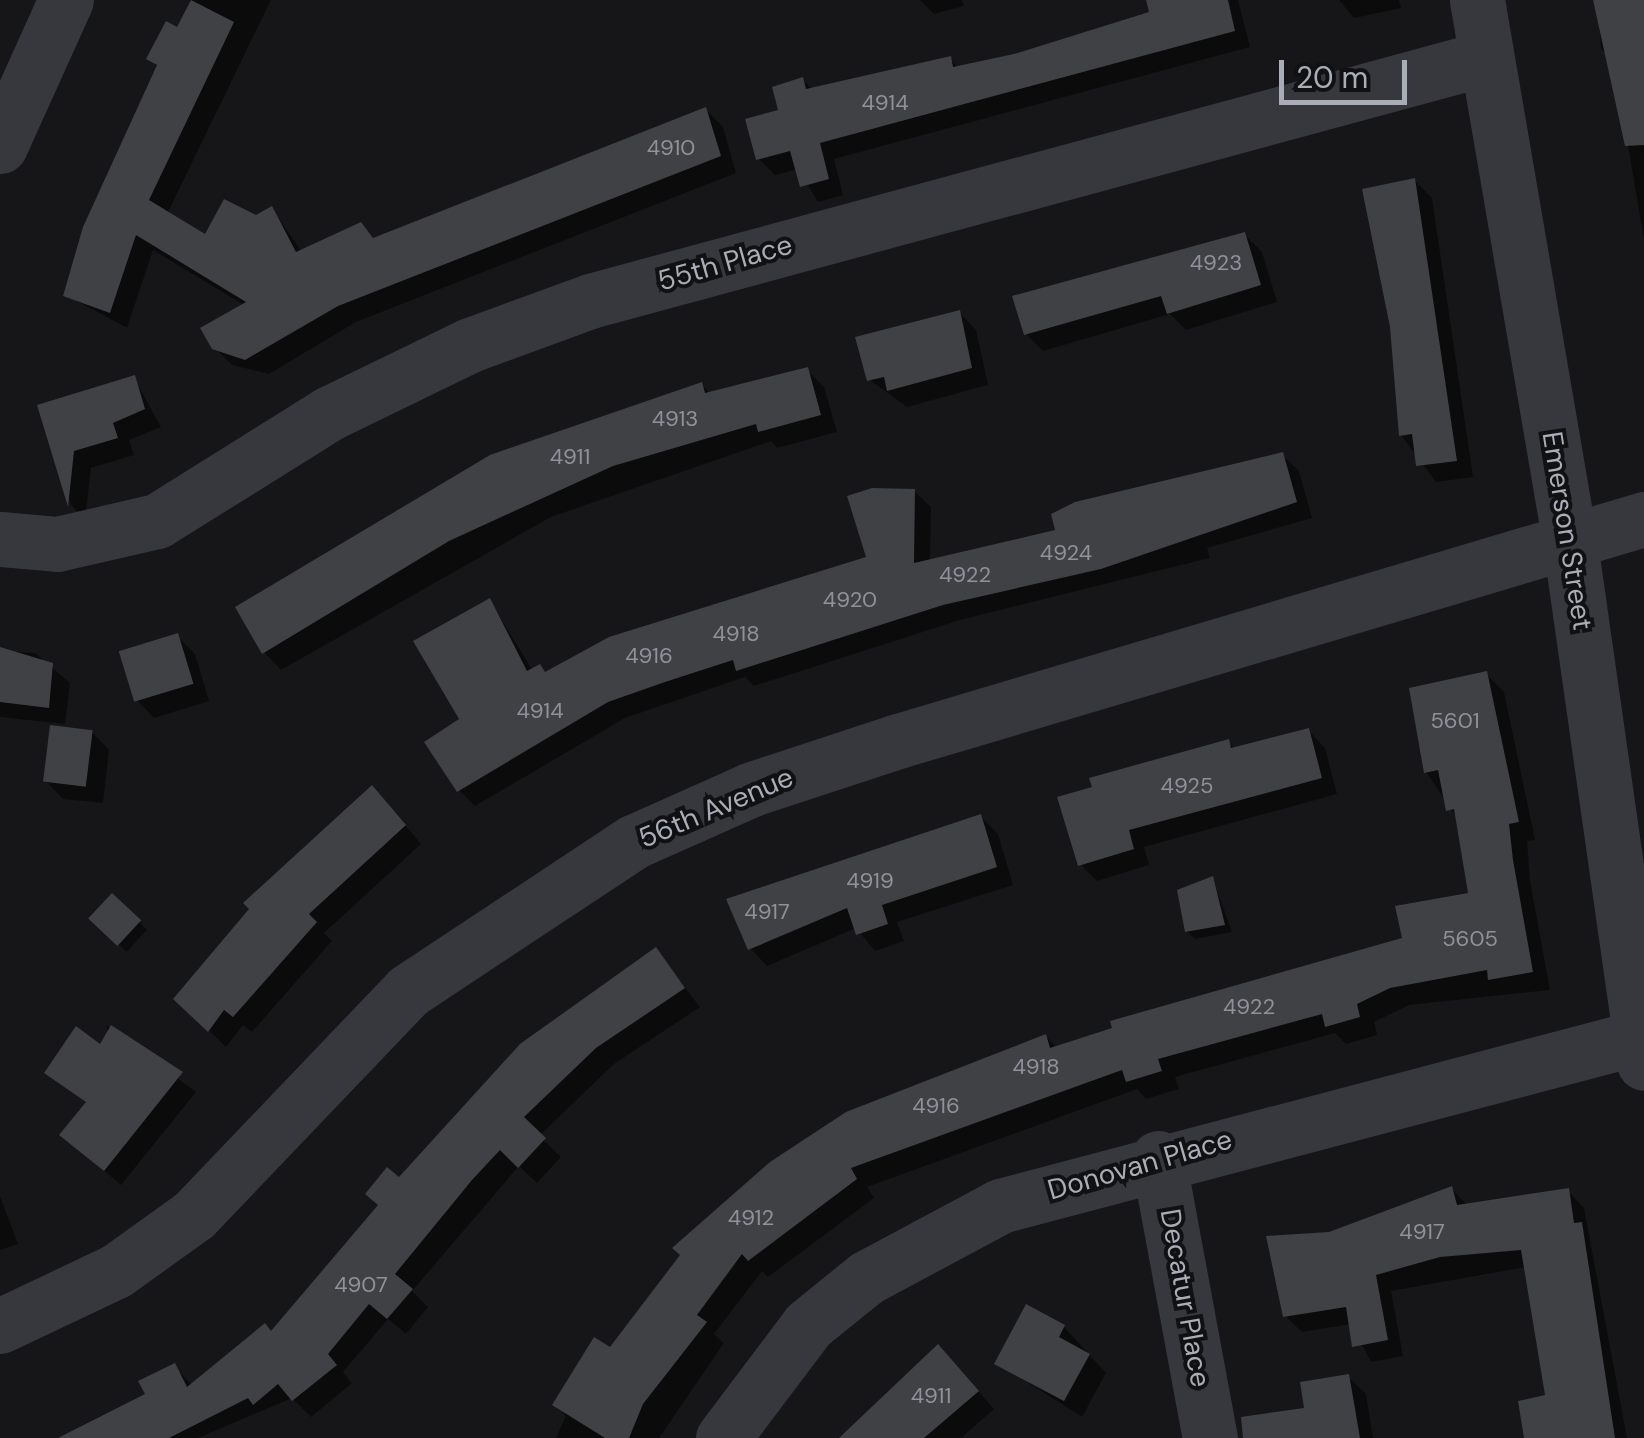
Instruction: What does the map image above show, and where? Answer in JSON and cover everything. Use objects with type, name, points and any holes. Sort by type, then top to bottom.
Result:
[{"type":"street","points":[[0,146],[66,0]]},
{"type":"street","name":"Emerson Street","points":[[1477,0],[1570,543],[1642,1050]]},
{"type":"street","name":"55th Place","points":[[0,540],[58,544],[157,521],[330,412],[470,345],[590,301],[1486,58]]},
{"type":"street","name":"56th Avenue","points":[[0,1326],[116,1271],[194,1215],[408,991],[633,842],[752,788],[879,747],[1644,520]]},
{"type":"street","name":"Donovan Place","points":[[723,1438],[808,1325],[866,1278],[1000,1206],[1158,1158],[1642,1050]]},
{"type":"street","name":"Decatur Place","points":[[1158,1158],[1210,1438]]},
{"type":"building","points":[[191,0],[234,22],[149,200],[205,234],[224,199],[256,215],[272,206],[296,252],[361,222],[373,238],[706,107],[721,156],[338,306],[245,360],[212,349],[200,328],[246,302],[136,235],[110,313],[63,296],[83,227],[157,65],[146,59],[166,21],[177,27]]},
{"type":"building","points":[[1146,0],[1228,0],[1235,31],[820,143],[829,179],[800,187],[790,151],[756,160],[745,119],[778,110],[772,87],[803,77],[806,89],[951,56],[953,67],[1014,54],[1149,12]]},
{"type":"building","points":[[1593,0],[1644,0],[1644,145],[1625,146]]},
{"type":"building","points":[[1415,178],[1457,461],[1416,466],[1412,434],[1399,436],[1390,327],[1362,189]]},
{"type":"building","points":[[1245,232],[1261,285],[1167,314],[1161,296],[1024,335],[1012,296]]},
{"type":"building","points":[[960,310],[972,368],[887,391],[884,377],[867,381],[855,337]]},
{"type":"building","points":[[808,367],[821,415],[758,432],[756,424],[613,466],[449,541],[262,654],[235,607],[490,455],[702,382],[705,393]]},
{"type":"building","points":[[135,375],[145,409],[113,423],[118,438],[74,451],[68,507],[37,405]]},
{"type":"building","points":[[1283,452],[1297,502],[1101,569],[943,605],[736,671],[733,660],[665,682],[608,702],[457,792],[424,742],[459,719],[413,641],[490,598],[527,671],[540,664],[545,672],[609,637],[866,557],[847,496],[872,488],[915,489],[914,563],[1055,530],[1051,514],[1075,502]]},
{"type":"building","points":[[178,633],[193,684],[134,702],[119,651]]},
{"type":"building","points":[[0,647],[53,663],[49,708],[0,702]]},
{"type":"building","points":[[1487,671],[1519,822],[1509,824],[1533,972],[1488,980],[1487,970],[1390,988],[1357,1004],[1360,1017],[1325,1027],[1322,1014],[1158,1059],[1162,1071],[1126,1082],[1122,1070],[851,1168],[857,1179],[748,1261],[742,1254],[697,1315],[707,1322],[643,1404],[629,1438],[605,1438],[552,1405],[594,1337],[610,1347],[680,1255],[672,1248],[770,1162],[846,1112],[1046,1034],[1050,1048],[1112,1028],[1110,1021],[1402,938],[1395,906],[1468,893],[1454,809],[1446,811],[1438,770],[1424,773],[1409,688]]},
{"type":"building","points":[[50,725],[93,730],[86,787],[43,782]]},
{"type":"building","points":[[1309,728],[1322,778],[1129,830],[1134,849],[1078,866],[1057,797],[1092,787],[1089,778],[1229,739],[1231,748]]},
{"type":"building","points":[[372,785],[406,825],[309,914],[317,922],[233,1017],[224,1010],[208,1032],[173,999],[249,909],[243,903]]},
{"type":"building","points":[[981,814],[997,867],[882,905],[888,924],[856,935],[847,908],[748,950],[726,899]]},
{"type":"building","points":[[1213,876],[1225,925],[1185,932],[1177,890]]},
{"type":"building","points":[[112,893],[141,920],[117,946],[88,919]]},
{"type":"building","points":[[656,947],[685,988],[596,1048],[524,1117],[546,1138],[518,1168],[500,1150],[472,1180],[395,1274],[413,1289],[387,1319],[369,1304],[328,1354],[337,1365],[292,1401],[278,1384],[253,1405],[248,1398],[169,1438],[58,1438],[145,1394],[138,1381],[175,1363],[187,1387],[265,1323],[271,1331],[378,1205],[365,1194],[387,1167],[399,1177],[520,1044]]},
{"type":"building","points":[[111,1025],[183,1072],[104,1171],[59,1135],[86,1102],[44,1073],[76,1026],[100,1044]]},
{"type":"building","points":[[1452,1186],[1457,1205],[1569,1188],[1574,1223],[1582,1222],[1615,1438],[1524,1438],[1518,1401],[1545,1395],[1521,1250],[1440,1257],[1376,1275],[1388,1340],[1352,1347],[1346,1307],[1283,1317],[1266,1236],[1329,1232]]},
{"type":"building","points":[[1026,1304],[1065,1325],[1059,1337],[1090,1354],[1064,1401],[994,1364]]},
{"type":"building","points":[[938,1344],[979,1391],[924,1438],[839,1438]]},
{"type":"building","points":[[1349,1374],[1360,1438],[1243,1438],[1241,1417],[1304,1408],[1300,1382]]}]
